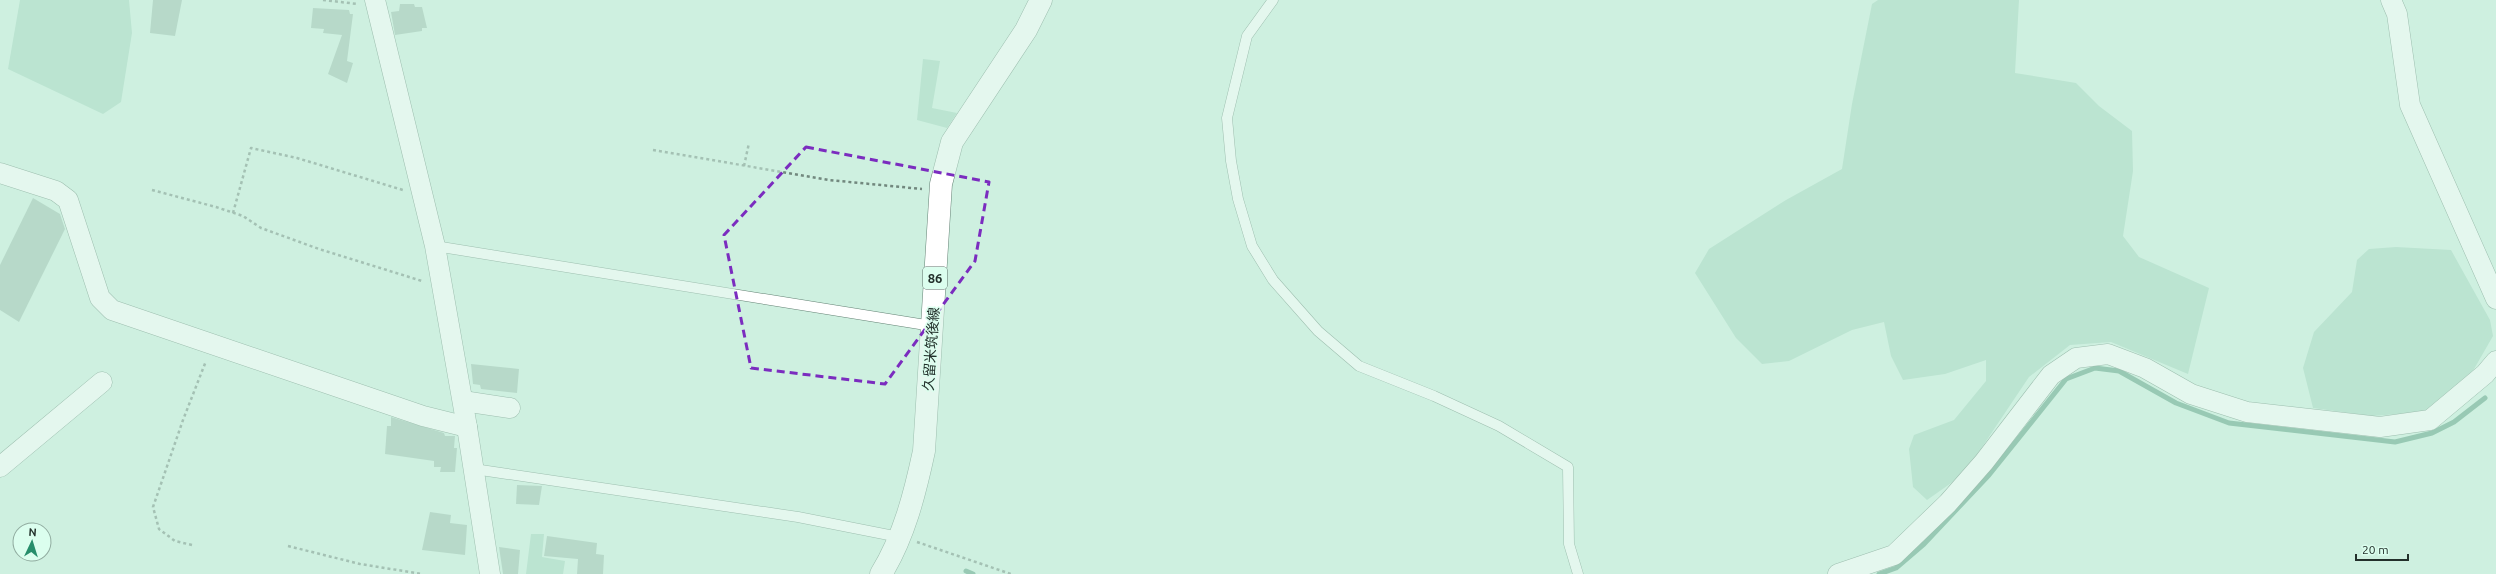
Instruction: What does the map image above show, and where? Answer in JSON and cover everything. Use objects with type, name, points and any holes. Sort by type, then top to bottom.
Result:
[{"type":"main road","name":"久留米筑後線","points":[[881,574],[899,537],[916,489],[924,451],[940,191],[952,142],[1026,30],[1041,0]]},
{"type":"street","points":[[2391,0],[2397,14],[2410,105],[2496,299]]},
{"type":"street","points":[[368,2],[423,196],[435,246],[463,402],[490,574]]},
{"type":"street","points":[[0,173],[56,191],[68,200],[100,298],[112,310],[423,416],[467,427]]},
{"type":"street","points":[[1838,574],[1894,555],[1948,503],[1984,462],[2051,375],[2076,358],[2108,354],[2145,368],[2191,394],[2247,412],[2380,427],[2430,420],[2492,372]]},
{"type":"street","points":[[0,468],[102,382]]},
{"type":"street","points":[[463,402],[510,408]]},
{"type":"lane","points":[[1273,0],[1247,36],[1227,118],[1235,184],[1252,246],[1273,280],[1318,330],[1359,366],[1434,396],[1499,426],[1568,467],[1569,544],[1578,574]]},
{"type":"lane","points":[[435,246],[932,326]]},
{"type":"lane","points":[[474,469],[798,517],[899,537]]},
{"type":"path","points":[[323,0],[368,2]]},
{"type":"path","points":[[744,166],[749,143]]},
{"type":"path","points":[[233,213],[251,148],[297,158],[423,196]]},
{"type":"path","points":[[653,150],[829,180],[940,191]]},
{"type":"path","points":[[152,190],[233,213],[261,228],[319,249],[422,281]]},
{"type":"path","points":[[192,545],[175,541],[159,529],[153,507],[183,420],[212,344]]},
{"type":"path","points":[[899,537],[1011,574]]},
{"type":"path","points":[[288,546],[360,564],[422,574]]},
{"type":"highlighted area","points":[[806,147],[989,182],[975,261],[885,384],[751,368],[724,235]]},
{"type":"green space","points":[[20,0],[129,0],[132,33],[121,102],[103,114],[8,69]]},
{"type":"green space","points":[[1878,0],[2019,0],[2015,73],[2076,83],[2099,106],[2132,131],[2133,171],[2123,236],[2139,257],[2209,288],[2188,374],[2111,342],[2070,345],[2029,377],[1964,474],[1927,500],[1913,487],[1909,449],[1914,435],[1954,420],[1986,381],[1986,360],[1945,374],[1903,380],[1891,356],[1884,322],[1852,330],[1789,361],[1762,364],[1736,338],[1695,273],[1709,249],[1786,200],[1842,169],[1852,104],[1872,4]]},
{"type":"green space","points":[[923,59],[940,61],[932,108],[957,113],[947,128],[917,120]]},
{"type":"green space","points":[[2396,247],[2451,250],[2490,320],[2493,336],[2466,383],[2424,412],[2372,416],[2313,408],[2303,368],[2314,332],[2352,292],[2357,260],[2369,249]]},
{"type":"green space","points":[[531,534],[544,534],[542,557],[565,561],[563,574],[526,574]]},
{"type":"building","points":[[153,0],[182,0],[175,36],[150,33]]},
{"type":"building","points":[[400,4],[414,4],[415,7],[422,7],[427,28],[422,28],[422,31],[395,35],[391,12],[399,11]]},
{"type":"building","points":[[313,8],[349,10],[350,14],[353,14],[347,61],[353,63],[347,83],[328,74],[342,35],[323,33],[324,29],[311,28]]},
{"type":"building","points":[[33,198],[60,214],[65,229],[19,322],[0,310],[0,265]]},
{"type":"building","points":[[471,364],[519,369],[517,393],[481,389],[480,385],[473,384]]},
{"type":"building","points":[[391,417],[444,433],[445,436],[455,436],[454,448],[457,448],[455,472],[440,472],[441,467],[434,467],[434,461],[385,454],[387,426],[391,426]]},
{"type":"building","points":[[517,485],[542,486],[539,505],[516,504]]},
{"type":"building","points":[[430,512],[451,515],[450,523],[467,525],[465,555],[422,550]]},
{"type":"building","points":[[547,536],[597,543],[596,554],[604,555],[603,574],[577,574],[578,559],[544,556]]},
{"type":"building","points":[[499,547],[520,550],[518,574],[503,574]]},
{"type":"waterway","points":[[1879,574],[1896,568],[1924,544],[1989,475],[2066,379],[2095,368],[2119,371],[2176,403],[2229,423],[2395,442],[2432,433],[2454,422],[2485,398]]},
{"type":"waterway","points":[[966,571],[973,574]]}]
